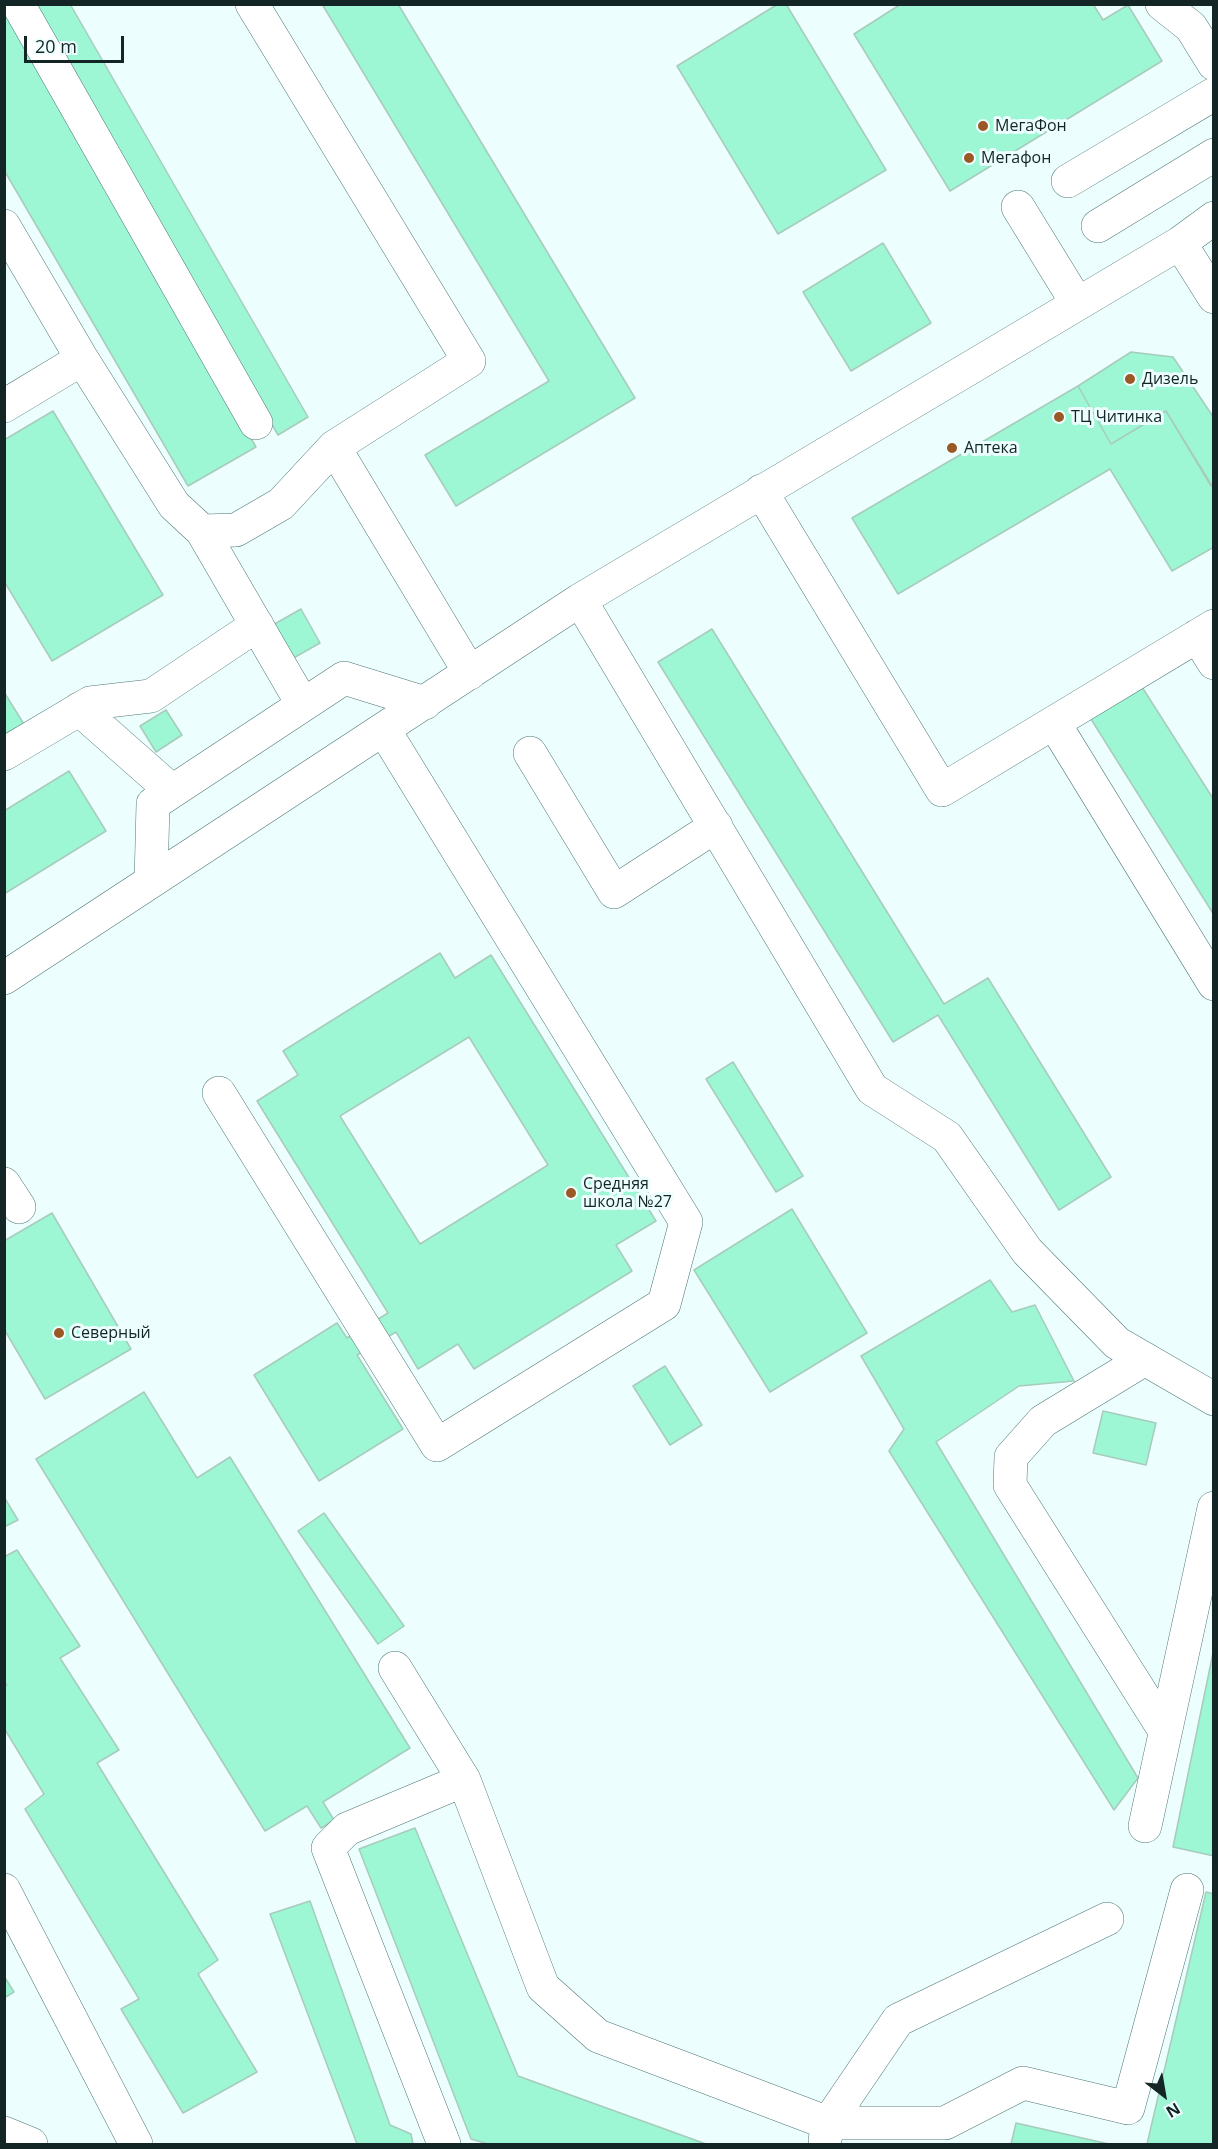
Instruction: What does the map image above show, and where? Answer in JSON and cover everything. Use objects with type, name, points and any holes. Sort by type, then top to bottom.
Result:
[{"type":"street","points":[[18,4],[256,423]]},
{"type":"street","points":[[202,531],[236,530],[281,504],[334,447],[469,361],[252,4]]},
{"type":"street","points":[[1162,4],[1191,27],[1214,64]]},
{"type":"street","points":[[1068,181],[1214,94]]},
{"type":"street","points":[[1098,226],[1214,155]]},
{"type":"street","points":[[1018,207],[1077,303]]},
{"type":"street","points":[[4,978],[580,600],[1180,243],[1214,218]]},
{"type":"street","points":[[4,226],[82,359],[174,505],[202,531],[303,705]]},
{"type":"street","points":[[1180,243],[1214,297]]},
{"type":"street","points":[[4,406],[82,359]]},
{"type":"street","points":[[334,447],[470,674]]},
{"type":"street","points":[[760,491],[942,790],[1054,723],[1208,642]]},
{"type":"street","points":[[580,600],[872,1089],[947,1137],[1028,1251],[1117,1343],[1214,1398]]},
{"type":"street","points":[[4,754],[90,703],[151,696],[257,625]]},
{"type":"street","points":[[151,881],[153,804],[344,678],[425,703]]},
{"type":"street","points":[[79,709],[172,791]]},
{"type":"street","points":[[1054,723],[1214,984]]},
{"type":"street","points":[[219,1093],[437,1445],[664,1304],[686,1222],[384,730]]},
{"type":"street","points":[[530,753],[614,892],[716,826]]},
{"type":"street","points":[[1145,1359],[1043,1422],[1011,1457],[1010,1485],[1165,1731]]},
{"type":"street","points":[[1145,1826],[1214,1508]]},
{"type":"street","points":[[395,1668],[464,1780],[543,1987],[598,2037],[826,2134],[945,2123],[1023,2083],[1128,2108],[1187,1890]]},
{"type":"street","points":[[444,2145],[328,1848],[347,1829],[464,1780]]},
{"type":"street","points":[[4,1890],[136,2145]]},
{"type":"street","points":[[826,2134],[898,2020],[1107,1919]]},
{"type":"street","points":[[4,2133],[31,2145]]},
{"type":"building","points":[[29,4],[70,4],[308,417],[278,435]]},
{"type":"building","points":[[322,4],[398,4],[635,398],[456,506],[425,455],[549,381]]},
{"type":"building","points":[[778,4],[786,4],[886,170],[778,234],[677,66]]},
{"type":"building","name":"МегаФон","points":[[901,4],[1093,4],[1103,20],[1128,5],[1162,61],[950,191],[854,34]]},
{"type":"building","points":[[4,12],[256,447],[188,486],[4,170]]},
{"type":"building","points":[[883,243],[931,323],[851,371],[803,292]]},
{"type":"building","points":[[1131,352],[1173,357],[1214,418],[1214,484],[1211,486],[1166,411],[1111,444],[1078,386]]},
{"type":"building","points":[[1078,386],[1111,444],[1166,411],[1214,489],[1214,547],[1172,571],[1110,469],[898,594],[852,518]]},
{"type":"building","points":[[53,411],[163,595],[52,661],[4,581],[4,440]]},
{"type":"building","points":[[301,609],[320,643],[290,660],[271,626]]},
{"type":"building","points":[[712,629],[944,1004],[988,978],[1111,1177],[1059,1210],[938,1015],[893,1042],[658,662]]},
{"type":"building","points":[[1135,676],[1214,800],[1214,915],[1084,708]]},
{"type":"building","points":[[4,692],[27,729],[4,743]]},
{"type":"building","points":[[166,710],[182,735],[156,752],[140,726]]},
{"type":"building","points":[[69,771],[106,831],[4,894],[4,811]]},
{"type":"building","name":"Средняя школа №27","points":[[440,953],[455,978],[491,955],[656,1221],[616,1245],[632,1271],[474,1369],[458,1344],[418,1369],[396,1332],[357,1355],[403,1429],[319,1481],[254,1375],[337,1323],[347,1338],[388,1313],[257,1101],[298,1075],[283,1051]],"holes":[[[469,1037],[548,1165],[420,1244],[340,1116]]]},
{"type":"building","points":[[733,1062],[803,1176],[776,1192],[706,1079]]},
{"type":"building","points":[[792,1209],[867,1333],[770,1392],[694,1270]]},
{"type":"building","points":[[52,1213],[131,1349],[45,1399],[4,1329],[4,1241]]},
{"type":"building","points":[[990,1280],[1012,1312],[1035,1305],[1074,1381],[1019,1386],[936,1442],[1138,1778],[1114,1810],[889,1451],[904,1429],[861,1356]]},
{"type":"building","points":[[665,1366],[702,1425],[670,1445],[633,1386]]},
{"type":"building","points":[[144,1392],[197,1478],[230,1457],[410,1748],[323,1802],[334,1820],[321,1828],[307,1806],[265,1831],[36,1459]]},
{"type":"building","points":[[1103,1411],[1156,1423],[1146,1465],[1093,1453]]},
{"type":"building","points":[[4,1497],[18,1520],[4,1527]]},
{"type":"building","points":[[324,1513],[404,1626],[378,1644],[298,1531]]},
{"type":"building","points":[[17,1550],[80,1646],[60,1658],[119,1750],[97,1763],[218,1960],[198,1974],[257,2072],[183,2113],[121,2009],[139,1999],[25,1809],[44,1794],[4,1728],[4,1687],[7,1685],[4,1682],[4,1557]]},
{"type":"building","points":[[1214,1648],[1214,1856],[1173,1847]]},
{"type":"building","points":[[415,1828],[518,2076],[706,2144],[488,2144],[471,2139],[359,1849]]},
{"type":"building","points":[[1206,1892],[1214,1894],[1214,2144],[1147,2144]]},
{"type":"building","points":[[310,1901],[390,2125],[411,2134],[413,2144],[357,2144],[270,1914]]},
{"type":"building","points":[[4,1976],[14,1992],[4,1998]]},
{"type":"building","points":[[1016,2123],[1109,2144],[1011,2144]]},
{"type":"place","name":"МегаФон","points":[[983,126]]},
{"type":"place","name":"Мегафон","points":[[969,158]]},
{"type":"place","name":"Дизель","points":[[1130,379]]},
{"type":"place","name":"ТЦ Читинка","points":[[1059,417]]},
{"type":"place","name":"Аптека","points":[[952,448]]},
{"type":"place","name":"Средняя школа №27","points":[[571,1193]]},
{"type":"place","name":"Северный","points":[[59,1333]]}]
